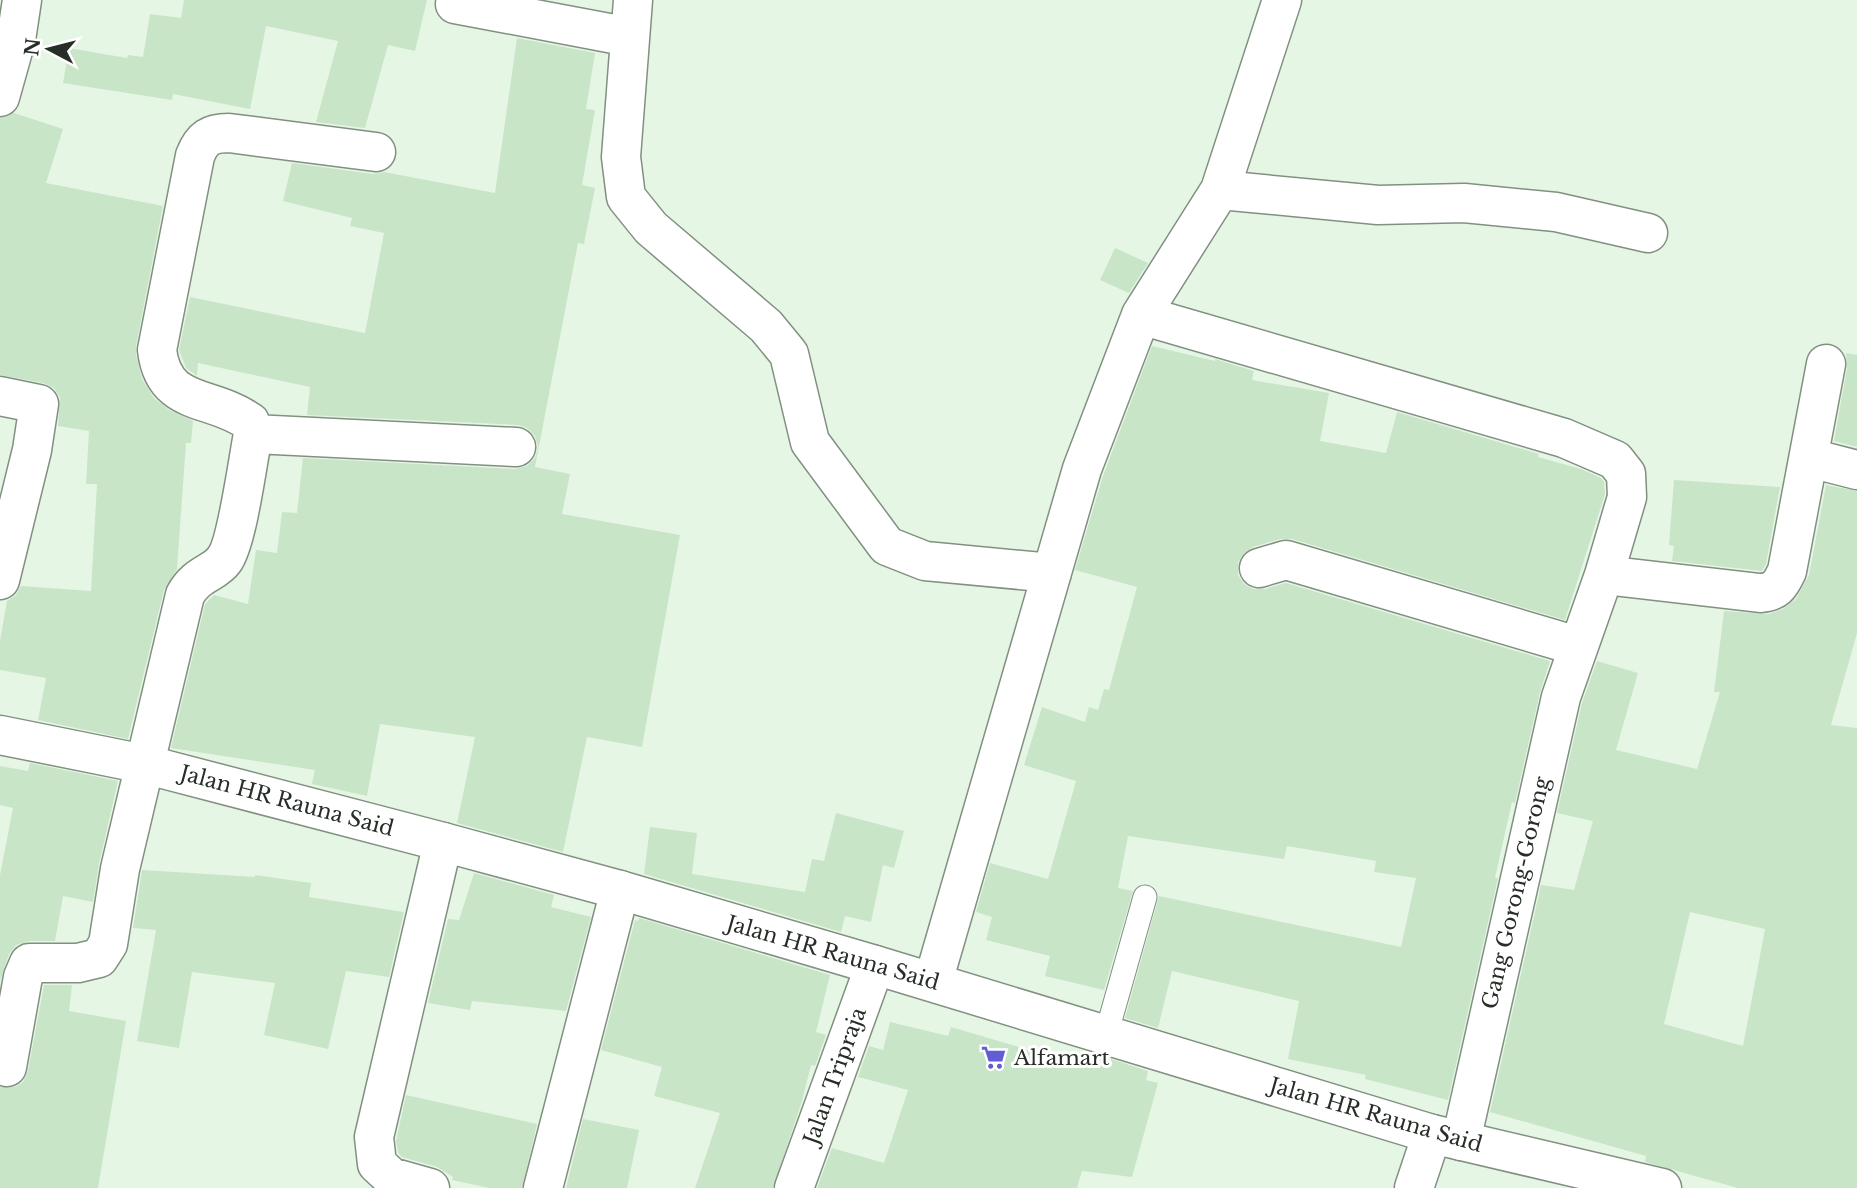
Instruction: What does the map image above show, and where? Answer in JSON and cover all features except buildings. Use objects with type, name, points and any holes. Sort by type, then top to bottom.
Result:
[{"type":"street","points":[[0,96],[8,40],[22,0]]},
{"type":"street","points":[[933,982],[1082,469],[1140,315],[1220,190],[1282,0]]},
{"type":"street","points":[[455,4],[632,18],[621,157],[626,197],[651,228],[766,326],[789,355],[810,442],[887,546],[925,561],[1052,573]]},
{"type":"street","points":[[7,1067],[23,977],[29,963],[78,963],[99,958],[108,944],[120,869],[185,595],[199,577],[223,562],[229,551],[253,433],[250,422],[228,409],[176,391],[164,378],[157,350],[195,156],[206,137],[218,133],[376,152]]},
{"type":"street","points":[[1220,190],[1378,205],[1464,203],[1556,212],[1648,233]]},
{"type":"street","name":"Gang Gorong-Gorong","points":[[1140,315],[1564,438],[1615,460],[1626,474],[1627,498],[1604,575],[1561,697],[1447,1138],[1414,1188]]},
{"type":"street","points":[[1604,575],[1760,593],[1771,593],[1780,586],[1787,571],[1826,364]]},
{"type":"street","points":[[0,396],[39,404],[32,450],[0,580]]},
{"type":"street","points":[[253,433],[516,447]]},
{"type":"street","points":[[1810,458],[1857,470]]},
{"type":"street","points":[[1259,568],[1286,560],[1577,646]]},
{"type":"street","name":"Jalan HR Rauna Said","points":[[0,735],[144,764],[620,890],[1447,1138],[1662,1188]]},
{"type":"street","points":[[430,1188],[391,1177],[377,1164],[374,1137],[443,842]]},
{"type":"street","points":[[543,1188],[620,890]]},
{"type":"street","name":"Jalan Tripraja","points":[[794,1188],[875,965]]},
{"type":"lane","points":[[1106,1035],[1145,897]]},
{"type":"place","name":"Alfamart","points":[[994,1058]]}]
